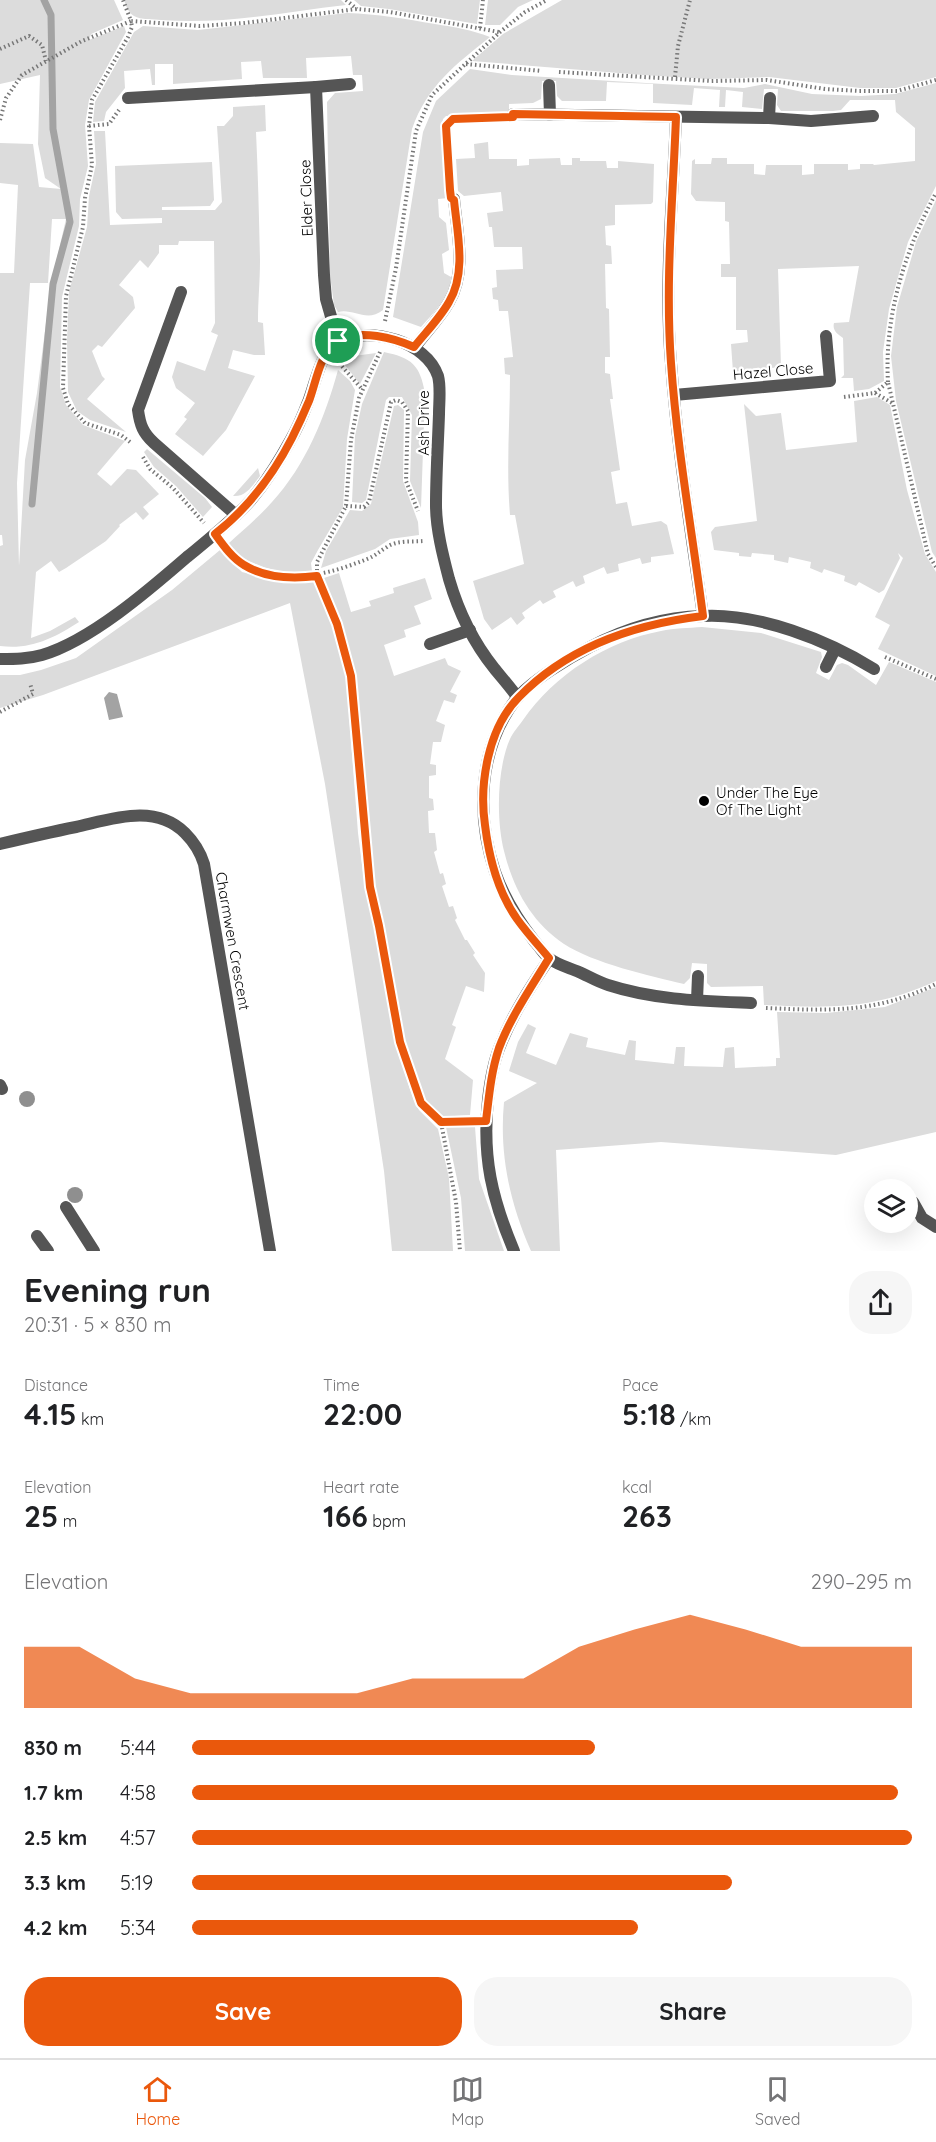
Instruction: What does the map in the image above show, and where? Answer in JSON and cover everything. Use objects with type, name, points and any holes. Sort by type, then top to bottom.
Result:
[{"type":"street","points":[[128,98],[350,84]]},
{"type":"street","points":[[549,85],[550,114]]},
{"type":"street","name":"Elder Close","points":[[316,87],[326,292],[338,341]]},
{"type":"street","points":[[769,118],[770,98]]},
{"type":"street","points":[[513,114],[769,118],[811,121],[873,116]]},
{"type":"street","points":[[676,117],[669,299],[670,362],[679,451],[703,616]]},
{"type":"street","points":[[0,658],[23,659],[43,655],[93,631],[159,581],[236,515],[265,482],[291,440],[309,401],[320,368],[329,351],[338,341],[353,337],[384,336],[414,347],[442,313],[457,285],[460,255],[454,200]]},
{"type":"street","points":[[181,292],[138,410],[140,423],[143,433],[236,515]]},
{"type":"street","name":"Hazel Close","points":[[674,395],[830,381],[826,336]]},
{"type":"street","name":"Ash Drive","points":[[414,347],[438,376],[440,404],[436,506],[440,538],[450,581],[470,630],[494,669],[509,684],[518,698]]},
{"type":"street","points":[[751,1003],[652,996],[607,985],[549,958],[516,918],[500,888],[488,851],[482,808],[485,769],[490,751],[501,723],[518,698],[552,670],[602,641],[658,622],[703,616],[739,618],[766,623],[835,649],[874,669]]},
{"type":"street","points":[[430,644],[470,630]]},
{"type":"street","points":[[826,667],[835,649]]},
{"type":"street","name":"Charmwen Crescent","points":[[0,844],[126,816],[151,816],[166,819],[193,841],[204,862],[270,1251]]},
{"type":"street","points":[[514,1251],[494,1199],[486,1154],[486,1121],[490,1086],[500,1046],[549,958]]},
{"type":"street","points":[[697,1000],[698,976]]},
{"type":"street","points":[[66,1207],[94,1251]]},
{"type":"street","points":[[918,1211],[922,1218],[936,1227]]},
{"type":"street","points":[[37,1236],[48,1251]]},
{"type":"path","points":[[123,0],[132,27],[92,100],[89,126],[92,165],[84,198],[83,227],[66,296],[63,388],[68,404],[85,423],[121,435],[134,445]]},
{"type":"path","points":[[346,0],[357,9]]},
{"type":"path","points":[[480,28],[483,0]]},
{"type":"path","points":[[460,1251],[456,1202],[441,1122],[421,1103],[400,1042],[370,887],[351,676],[337,624],[317,576],[317,562],[346,506],[351,440],[362,389],[383,347],[416,131],[432,95],[500,32],[525,12],[547,0]]},
{"type":"path","points":[[675,77],[678,46],[690,0]]},
{"type":"path","points":[[0,120],[6,98],[22,75],[82,41],[131,21],[201,26],[357,9],[390,12],[500,32]]},
{"type":"path","points":[[0,49],[29,36],[42,45],[46,62]]},
{"type":"path","points":[[465,64],[575,74],[711,81],[767,80],[825,89],[859,91],[897,91],[936,80]]},
{"type":"path","points":[[89,126],[110,124],[128,98]]},
{"type":"path","points":[[454,200],[451,198],[447,156],[446,126],[448,122],[453,119],[513,117],[513,114]]},
{"type":"path","points":[[936,193],[911,242],[895,303],[887,351],[888,382],[928,554],[936,567]]},
{"type":"path","points":[[329,351],[362,389]]},
{"type":"path","points":[[844,397],[874,393],[888,382]]},
{"type":"path","points":[[874,393],[893,403]]},
{"type":"path","points":[[346,506],[364,507],[369,502],[391,402],[396,400],[402,402],[408,411],[406,481],[422,520]]},
{"type":"path","points":[[138,450],[150,469],[173,488],[229,552],[244,565],[282,577],[317,576],[368,559],[393,544],[424,541],[423,530]]},
{"type":"path","points":[[874,669],[881,655],[936,679]]},
{"type":"path","points":[[0,712],[33,694],[30,683]]},
{"type":"path","points":[[751,1003],[758,1007],[826,1011],[859,1008],[893,1001],[936,984]]},
{"type":"path","points":[[441,1122],[486,1121]]},
{"type":"shaded area","points":[[0,0],[114,0],[123,20],[91,34],[89,40],[124,26],[126,32],[89,100],[85,125],[88,166],[80,199],[79,226],[62,297],[60,387],[66,405],[83,425],[125,441],[97,474],[111,486],[127,469],[136,470],[159,494],[143,507],[149,514],[143,520],[136,512],[119,525],[106,541],[66,568],[59,572],[51,561],[36,572],[31,638],[50,631],[75,617],[79,622],[42,642],[11,647],[0,646],[0,546],[3,545],[2,535],[0,535],[0,273],[14,273],[18,185],[0,183],[0,143],[33,144],[39,187],[61,189],[45,178],[38,144],[40,75],[0,84]],"holes":[[[52,219],[66,219],[51,284],[37,393],[25,460],[19,566],[17,483],[30,283],[48,283]]]},
{"type":"shaded area","points":[[124,0],[341,0],[346,5],[254,17],[184,21],[137,17],[129,11]]},
{"type":"shaded area","points":[[354,0],[480,0],[477,24],[361,6]]},
{"type":"shaded area","points":[[488,0],[533,0],[518,7],[500,25],[485,25]]},
{"type":"shaded area","points":[[562,0],[936,0],[936,77],[896,88],[860,88],[769,77],[708,79],[472,61],[503,34]]},
{"type":"shaded area","points":[[347,13],[442,25],[490,37],[444,77],[434,88],[418,114],[412,129],[383,310],[371,315],[338,312],[334,305],[330,275],[327,102],[335,93],[363,91],[362,75],[353,75],[351,56],[306,58],[307,78],[263,78],[261,61],[241,62],[242,79],[173,84],[173,64],[155,64],[155,85],[152,85],[150,69],[124,71],[125,88],[106,112],[104,121],[93,122],[95,102],[134,32],[143,26],[198,30]]},
{"type":"shaded area","points":[[470,69],[512,75],[663,84],[744,88],[765,84],[812,94],[861,96],[895,94],[936,83],[936,186],[908,242],[889,309],[883,352],[884,381],[869,389],[854,391],[853,378],[841,378],[844,375],[843,338],[837,334],[834,323],[849,322],[859,266],[778,269],[781,367],[733,372],[731,344],[748,342],[747,330],[736,330],[736,277],[721,277],[721,264],[730,264],[729,222],[725,221],[725,202],[696,201],[691,194],[692,161],[695,159],[695,164],[711,164],[712,158],[727,158],[727,164],[754,164],[754,174],[765,175],[766,165],[802,165],[802,175],[814,174],[814,164],[848,164],[848,170],[860,169],[860,164],[915,161],[915,128],[896,112],[895,100],[850,100],[841,110],[833,111],[781,111],[777,105],[778,89],[764,89],[762,109],[742,107],[743,92],[726,90],[725,107],[719,107],[720,90],[694,88],[692,105],[653,103],[653,84],[607,82],[606,101],[562,101],[557,96],[556,81],[542,81],[541,99],[533,103],[509,104],[509,116],[446,116],[442,125],[448,198],[438,199],[439,217],[446,223],[449,250],[442,254],[444,273],[451,277],[450,284],[440,304],[421,327],[393,317],[423,132],[436,101]]},
{"type":"shaded area","points":[[265,105],[266,131],[256,132],[260,260],[258,322],[263,323],[265,355],[233,350],[228,368],[255,376],[226,430],[203,456],[175,434],[187,419],[184,417],[195,403],[176,388],[172,377],[177,361],[205,371],[218,335],[211,332],[215,323],[214,241],[179,241],[178,245],[159,245],[159,253],[148,268],[140,260],[119,285],[133,297],[135,308],[102,347],[98,345],[92,351],[105,379],[87,399],[126,432],[90,420],[77,411],[68,392],[67,340],[69,292],[87,227],[89,196],[96,164],[94,131],[105,131],[110,225],[162,223],[162,218],[122,219],[116,212],[115,166],[212,162],[214,200],[210,206],[162,207],[162,210],[215,210],[222,202],[217,126],[224,126],[233,116],[233,107]]},
{"type":"shaded area","points":[[488,142],[489,159],[517,159],[517,166],[529,165],[529,159],[560,158],[561,165],[572,165],[572,158],[580,158],[580,161],[606,161],[607,168],[618,168],[618,161],[654,164],[653,202],[651,204],[615,205],[615,225],[605,226],[606,245],[611,246],[612,264],[605,264],[610,357],[605,357],[605,373],[610,374],[613,399],[610,399],[620,470],[611,472],[616,504],[627,502],[632,526],[661,521],[667,525],[674,554],[651,557],[651,562],[642,564],[640,558],[618,564],[619,571],[607,574],[604,567],[583,576],[585,583],[576,587],[573,581],[553,591],[556,597],[543,604],[540,600],[522,613],[525,618],[517,625],[511,617],[492,630],[484,619],[473,581],[524,564],[515,515],[510,515],[508,462],[510,375],[505,374],[504,358],[513,357],[508,311],[499,311],[498,300],[493,299],[492,288],[497,287],[496,270],[523,269],[522,247],[494,247],[492,227],[489,227],[487,213],[503,211],[501,192],[464,196],[458,191],[456,159],[475,158],[474,144]]},
{"type":"shaded area","points":[[936,200],[936,558],[932,552],[896,401],[891,356],[897,307],[916,242]]},
{"type":"shaded area","points":[[384,352],[408,360],[417,369],[423,383],[425,393],[421,508],[410,481],[412,415],[402,397],[389,397],[386,400],[366,500],[362,503],[352,502],[355,436],[362,404]]},
{"type":"shaded area","points":[[376,353],[360,384],[344,364],[354,356]]},
{"type":"shaded area","points":[[338,370],[350,381],[355,390],[347,439],[343,507],[311,563],[312,571],[292,574],[266,568],[236,556],[228,544],[267,508],[295,472],[313,440]]},
{"type":"shaded area","points":[[877,397],[890,405],[907,490],[925,554],[936,572],[936,676],[878,649],[890,625],[875,617],[903,558],[898,553],[900,558],[884,590],[879,593],[859,582],[856,586],[844,581],[845,576],[824,569],[822,573],[810,568],[811,562],[789,557],[788,563],[774,560],[774,555],[752,553],[751,557],[739,556],[739,553],[714,550],[711,532],[715,527],[757,521],[744,404],[756,416],[781,413],[786,450],[857,442],[854,401]]},
{"type":"shaded area","points":[[398,405],[404,410],[403,481],[418,522],[419,535],[390,539],[375,549],[321,568],[326,551],[350,510],[362,511],[371,504],[394,406]]},
{"type":"shaded area","points":[[147,449],[205,498],[212,507],[203,517],[176,486],[154,467],[144,452]]},
{"type":"shaded area","points":[[258,468],[260,476],[251,487],[242,495],[233,496]]},
{"type":"shaded area","points":[[220,550],[242,572],[283,582],[316,582],[340,643],[346,675],[358,833],[365,888],[396,1047],[414,1101],[419,1110],[438,1129],[449,1178],[453,1251],[392,1251],[384,1171],[325,784],[290,603],[43,695],[0,708],[0,675],[20,675],[76,658],[172,590]]},
{"type":"shaded area","points":[[339,573],[351,612],[371,606],[369,601],[394,593],[393,588],[425,578],[432,599],[414,606],[421,624],[404,630],[406,637],[384,645],[394,676],[445,658],[448,665],[461,671],[450,692],[457,695],[454,703],[444,700],[436,721],[445,725],[441,742],[433,742],[430,764],[436,765],[436,775],[429,776],[429,798],[433,799],[434,810],[428,811],[429,833],[435,833],[437,850],[434,852],[440,874],[443,873],[446,884],[442,886],[449,907],[453,906],[457,918],[455,920],[485,973],[484,992],[466,986],[452,1025],[456,1027],[445,1059],[473,1080],[470,1115],[439,1117],[424,1100],[403,1039],[384,925],[374,887],[355,675],[324,578]]},
{"type":"shaded area","points":[[702,627],[761,633],[821,652],[822,657],[816,673],[829,680],[837,665],[842,663],[876,685],[889,662],[936,682],[936,981],[892,997],[851,1005],[810,1007],[764,1005],[763,986],[711,987],[707,983],[707,964],[692,963],[690,978],[684,984],[590,957],[576,951],[552,935],[525,903],[518,891],[504,851],[499,810],[502,764],[513,734],[550,689],[583,662],[641,636],[671,629]]},
{"type":"shaded area","points":[[109,692],[117,694],[123,717],[109,720],[104,698]]},
{"type":"shaded area","points":[[936,987],[936,1132],[836,1155],[661,1142],[556,1150],[560,1251],[531,1251],[512,1197],[503,1141],[504,1102],[537,1083],[509,1071],[518,1042],[528,1024],[536,1028],[526,1053],[556,1065],[570,1033],[588,1038],[586,1047],[625,1055],[629,1040],[636,1041],[635,1060],[674,1064],[676,1047],[685,1047],[684,1066],[723,1067],[725,1048],[734,1047],[735,1068],[776,1066],[776,1058],[780,1058],[777,1012],[826,1013],[885,1007]]},
{"type":"shaded area","points":[[446,1127],[475,1127],[479,1179],[504,1251],[465,1251],[461,1198]]},
{"type":"waterway","points":[[32,504],[53,284],[70,222],[53,129],[51,15],[44,0]]},
{"type":"place","name":"Under The Eye Of The Light","points":[[704,801]]},
{"type":"route","points":[[513,114],[676,117],[669,299],[670,362],[679,451],[703,616],[658,622],[629,630],[577,654],[552,670],[518,698],[501,723],[485,769],[482,808],[488,851],[500,888],[516,918],[549,958],[500,1046],[490,1086],[486,1121],[441,1122],[427,1111],[421,1103],[400,1042],[370,887],[351,676],[337,624],[323,588],[317,576],[282,577],[244,565],[229,552],[215,534],[236,515],[265,482],[291,440],[309,401],[320,368],[338,341],[353,337],[384,336],[414,347],[451,299],[457,285],[460,255],[454,200],[451,198],[450,190],[446,126],[448,122],[453,119],[513,117],[513,114]]}]
